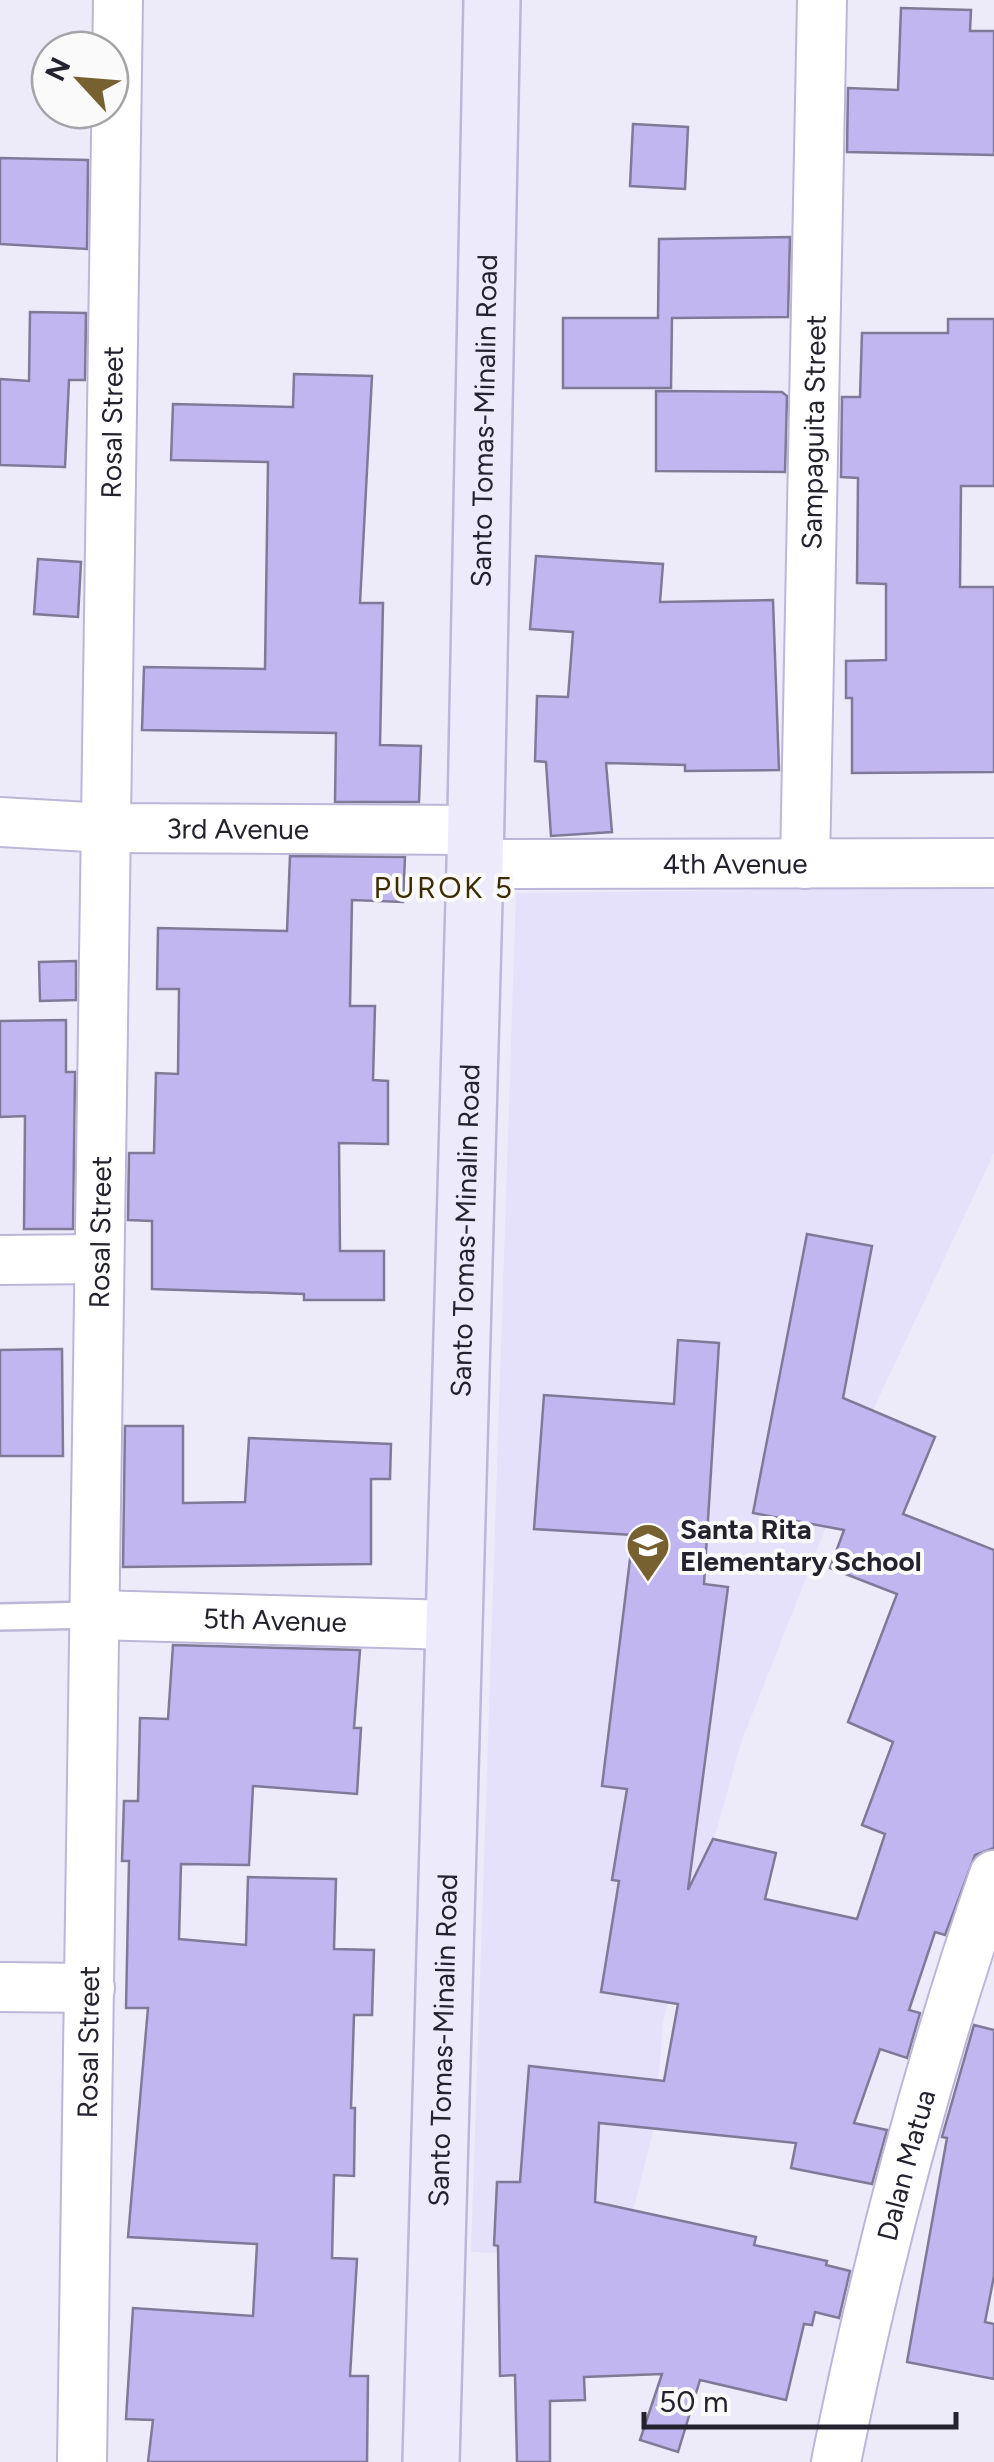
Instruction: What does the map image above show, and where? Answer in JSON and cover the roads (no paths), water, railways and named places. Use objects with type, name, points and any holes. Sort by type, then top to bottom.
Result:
[{"type":"main road","name":"Santo Tomas-Minalin Road","points":[[430,2462],[475,847],[492,0]]},
{"type":"street","name":"Rosal Street","points":[[82,2462],[118,0]]},
{"type":"street","name":"Sampaguita Street","points":[[805,864],[822,0]]},
{"type":"street","name":"3rd Avenue","points":[[0,822],[475,847]]},
{"type":"street","name":"4th Avenue","points":[[475,847],[805,864],[994,863]]},
{"type":"street","points":[[0,1260],[99,1260]]},
{"type":"street","name":"5th Avenue","points":[[94,1615],[454,1625]]},
{"type":"street","name":"Dalan Matua","points":[[836,2462],[922,2111],[960,1972],[994,1875]]},
{"type":"street","points":[[0,1987],[90,1988]]},
{"type":"lane","points":[[0,1617],[94,1615]]},
{"type":"place","name":"Santa Rita Elementary School","points":[[648,1583]]},
{"type":"district","name":"PUROK 5","points":[[444,887]]}]
